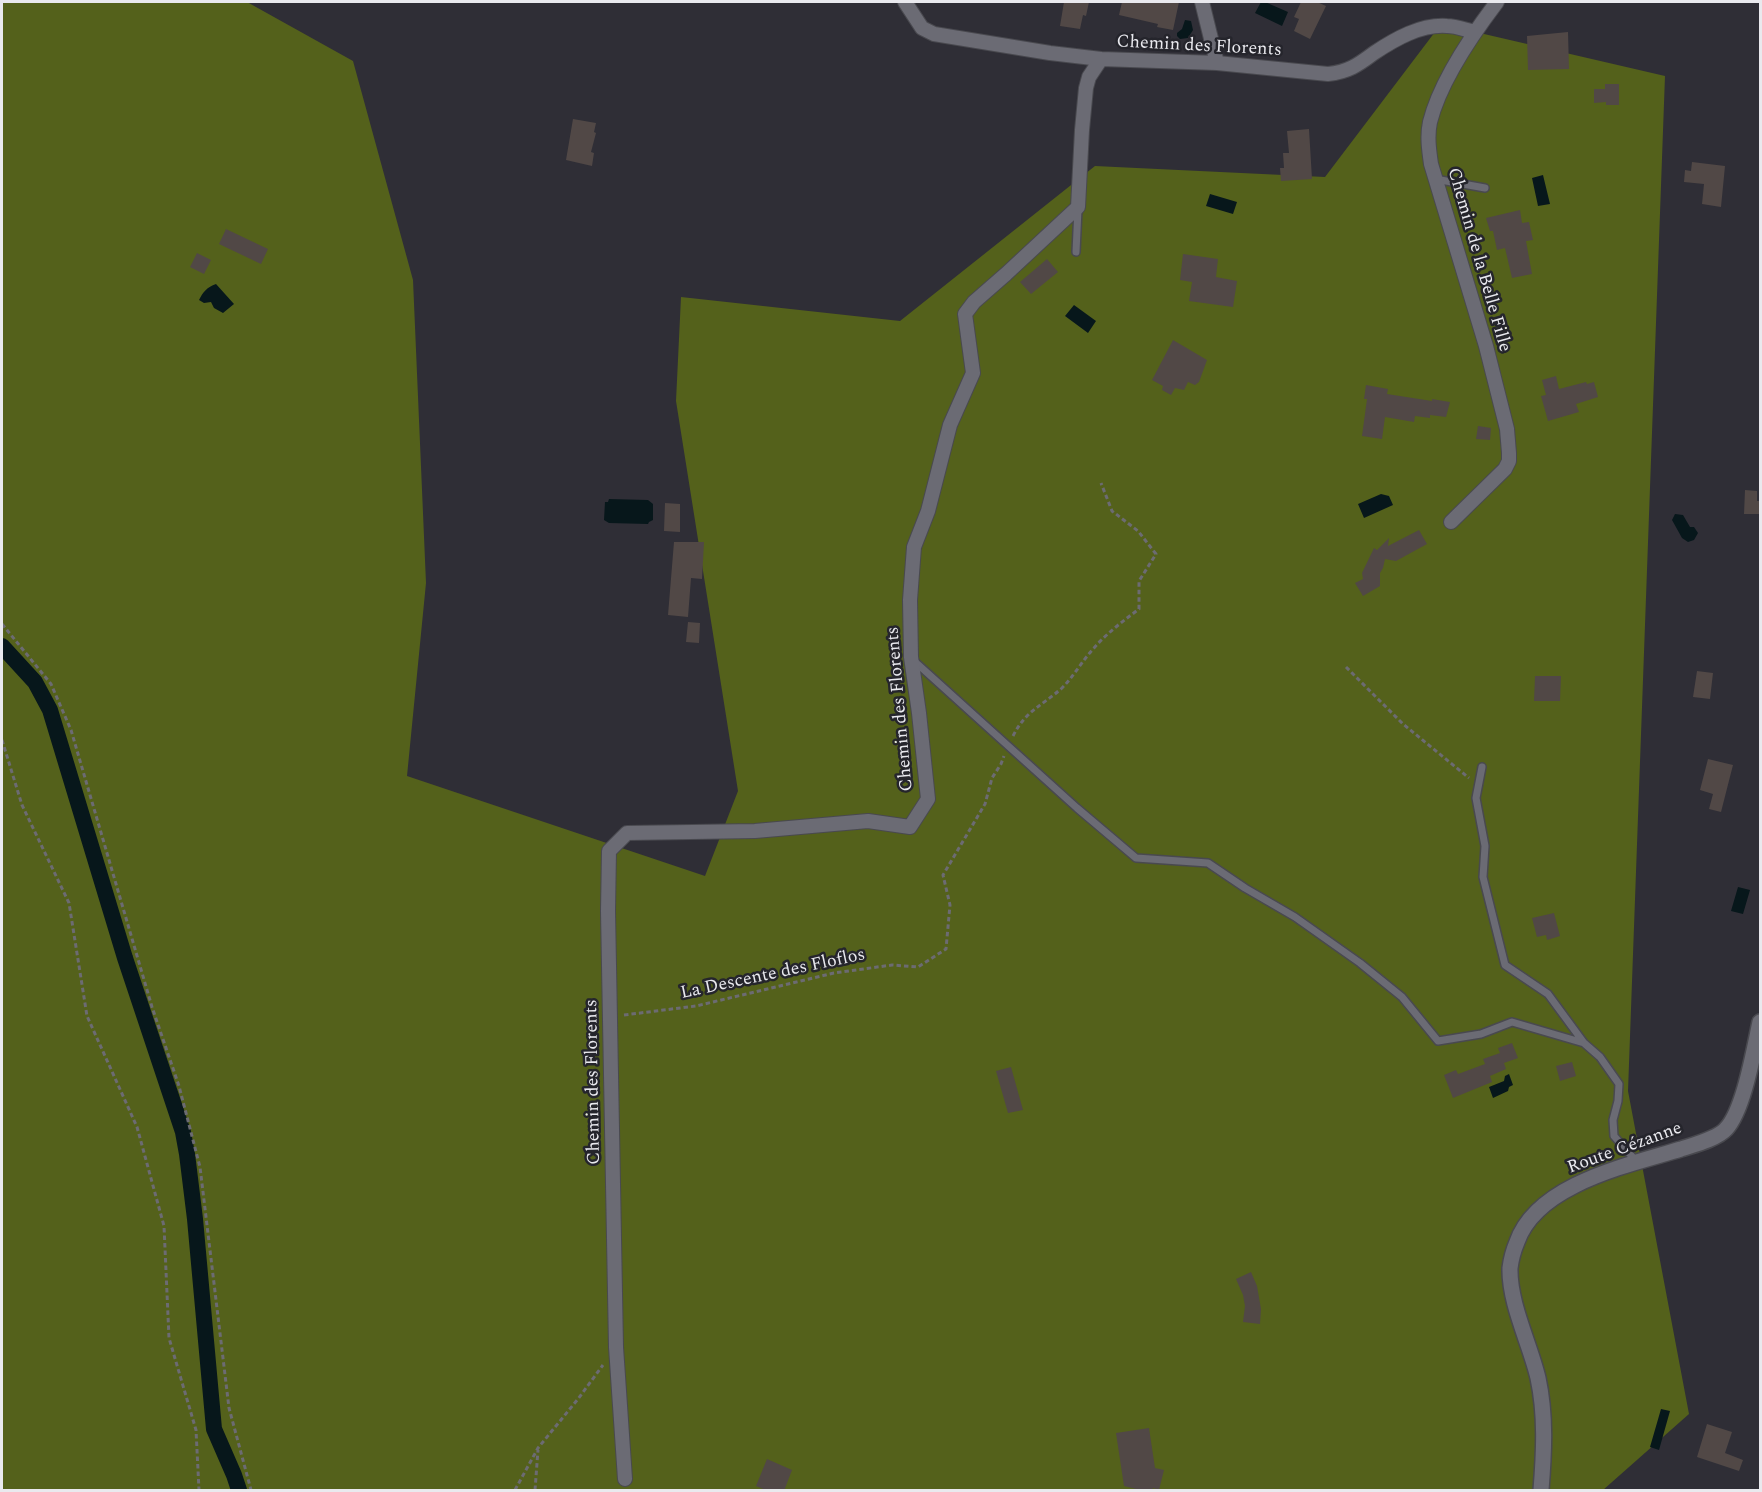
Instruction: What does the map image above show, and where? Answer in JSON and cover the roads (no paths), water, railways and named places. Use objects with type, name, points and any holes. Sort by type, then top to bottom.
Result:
[{"type":"street","points":[[905,2],[922,28],[934,34],[1101,59]]},
{"type":"street","points":[[1202,2],[1217,63]]},
{"type":"street","name":"Chemin de la Belle Fille","points":[[1451,522],[1505,468],[1509,461],[1509,443],[1486,346],[1435,179],[1428,143],[1430,124],[1443,88],[1475,32],[1497,2]]},
{"type":"street","name":"Chemin des Florents","points":[[625,1479],[616,1347],[609,851],[627,833],[755,831],[868,821],[910,827],[928,799],[911,657],[910,600],[914,547],[928,511],[950,425],[973,373],[965,314],[974,302],[1078,207],[1086,88],[1089,77],[1101,59],[1217,63],[1328,74],[1341,73],[1352,68],[1398,38],[1427,27],[1448,26],[1475,32]]},
{"type":"street","name":"Route Cézanne","points":[[1541,1491],[1544,1425],[1538,1378],[1513,1295],[1510,1268],[1517,1240],[1531,1215],[1582,1182],[1704,1142],[1725,1130],[1733,1118],[1744,1091],[1761,1022]]},
{"type":"lane","points":[[1435,179],[1485,188]]},
{"type":"lane","points":[[1076,252],[1078,207]]},
{"type":"lane","points":[[911,657],[1007,746],[1136,858],[1208,863],[1295,918],[1360,963],[1402,997],[1438,1041],[1481,1034],[1512,1022],[1584,1043]]},
{"type":"lane","points":[[1482,767],[1476,798],[1485,846],[1483,877],[1505,965],[1548,994],[1584,1043],[1600,1057],[1618,1084],[1618,1101],[1613,1120],[1614,1137],[1638,1162]]},
{"type":"waterway","points":[[2,646],[35,682],[50,710],[125,958],[183,1132],[195,1219],[214,1429],[239,1490]]}]
